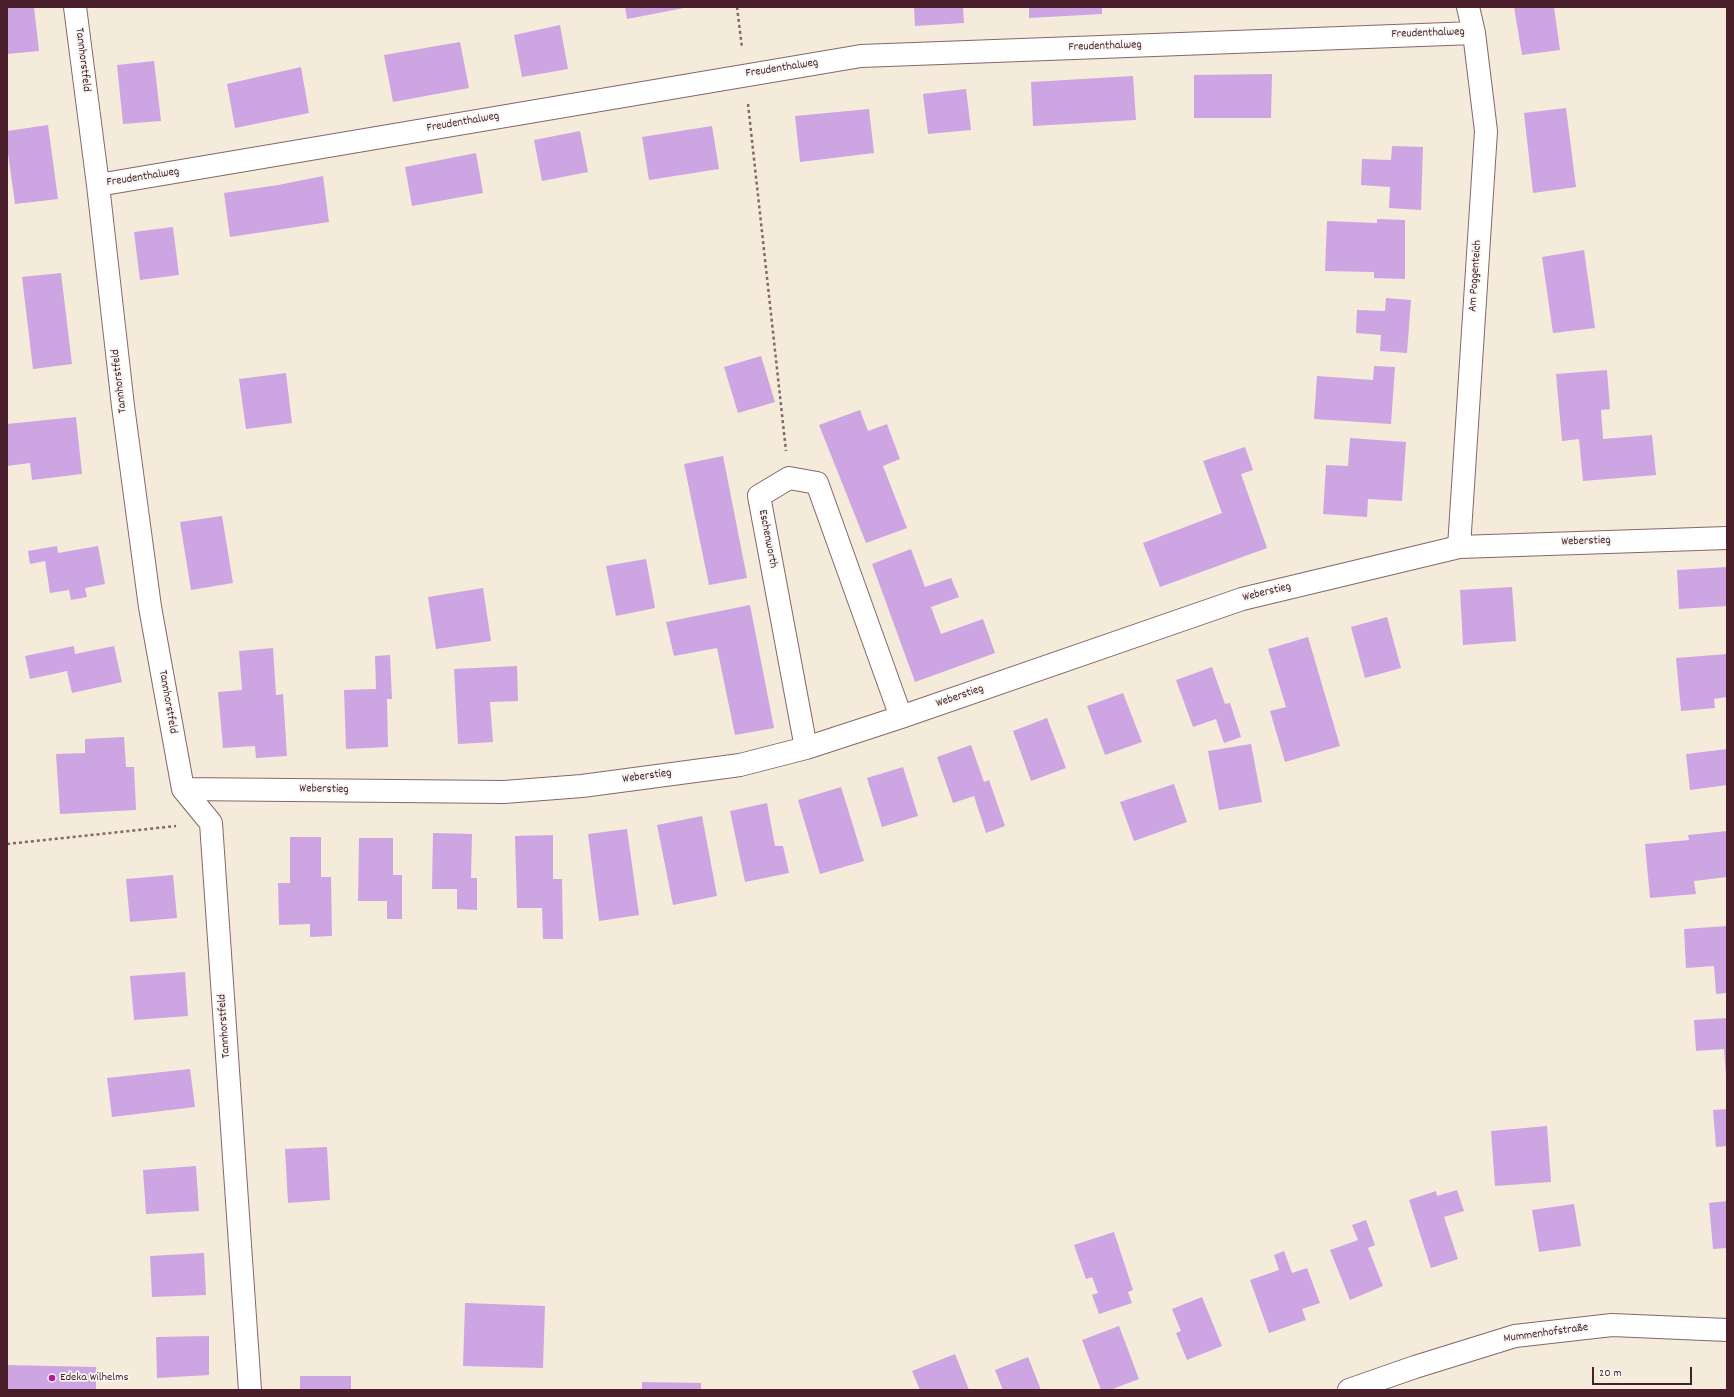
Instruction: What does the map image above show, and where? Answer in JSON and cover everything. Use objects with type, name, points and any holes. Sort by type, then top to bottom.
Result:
[{"type":"street","name":"Tannhorstfeld","points":[[75,7],[98,185],[122,398],[149,603],[183,789],[211,823],[250,1390]]},
{"type":"street","name":"Am Poggenteich","points":[[1459,547],[1486,131],[1474,33],[1468,7]]},
{"type":"street","name":"Freudenthalweg","points":[[98,185],[861,56],[1474,33]]},
{"type":"street","points":[[789,478],[817,483],[901,717]]},
{"type":"street","name":"Eschenworth","points":[[789,478],[759,496],[806,748]]},
{"type":"street","name":"Weberstieg","points":[[183,789],[512,791],[582,786],[740,765],[806,748],[901,717],[1242,599],[1459,547],[1727,538]]},
{"type":"street","name":"Mummenhofstraße","points":[[1349,1390],[1415,1367],[1514,1336],[1612,1325],[1727,1330]]},
{"type":"path","points":[[737,7],[789,478]]},
{"type":"path","points":[[7,844],[211,823]]},
{"type":"building","points":[[7,7],[34,7],[39,51],[7,54]]},
{"type":"building","points":[[625,7],[683,7],[684,8],[627,19]]},
{"type":"building","points":[[914,7],[963,7],[964,23],[915,26]]},
{"type":"building","points":[[1029,7],[1102,7],[1102,14],[1029,18]]},
{"type":"building","points":[[1514,7],[1554,7],[1560,50],[1522,55]]},
{"type":"building","points":[[560,25],[568,69],[522,77],[514,35]]},
{"type":"building","points":[[460,42],[469,88],[393,102],[384,55]]},
{"type":"building","points":[[154,61],[161,121],[123,124],[117,65]]},
{"type":"building","points":[[301,67],[309,113],[235,128],[227,84]]},
{"type":"building","points":[[1272,74],[1271,118],[1194,118],[1194,75]]},
{"type":"building","points":[[1133,76],[1136,120],[1033,126],[1031,82]]},
{"type":"building","points":[[966,89],[971,130],[928,134],[923,94]]},
{"type":"building","points":[[1566,108],[1576,187],[1533,193],[1524,113]]},
{"type":"building","points":[[869,109],[874,153],[800,162],[795,116]]},
{"type":"building","points":[[48,125],[58,199],[15,204],[7,146],[7,131]]},
{"type":"building","points":[[712,126],[719,169],[649,180],[642,137]]},
{"type":"building","points":[[580,131],[588,172],[542,181],[534,140]]},
{"type":"building","points":[[1392,146],[1423,147],[1421,210],[1389,208],[1390,187],[1361,185],[1362,159],[1391,160]]},
{"type":"building","points":[[476,153],[483,193],[412,206],[405,167]]},
{"type":"building","points":[[323,176],[329,222],[230,237],[224,193],[278,185]]},
{"type":"building","points":[[1377,219],[1405,220],[1405,279],[1374,278],[1374,272],[1325,271],[1327,221],[1377,223]]},
{"type":"building","points":[[173,227],[179,275],[140,280],[134,232]]},
{"type":"building","points":[[1584,250],[1595,328],[1553,333],[1542,257]]},
{"type":"building","points":[[61,273],[72,364],[33,369],[22,277]]},
{"type":"building","points":[[1386,298],[1411,300],[1407,353],[1380,351],[1381,335],[1356,333],[1357,310],[1385,311]]},
{"type":"building","points":[[761,356],[775,402],[738,413],[724,367]]},
{"type":"building","points":[[1374,366],[1395,367],[1391,424],[1314,419],[1317,376],[1373,380]]},
{"type":"building","points":[[1607,370],[1610,409],[1601,410],[1603,439],[1652,435],[1656,475],[1583,481],[1579,439],[1562,441],[1556,374]]},
{"type":"building","points":[[286,373],[292,423],[246,429],[239,379]]},
{"type":"building","points":[[860,410],[868,431],[887,424],[900,459],[883,466],[907,528],[866,543],[819,425]]},
{"type":"building","points":[[76,417],[82,474],[32,480],[30,463],[7,466],[7,424]]},
{"type":"building","points":[[1350,438],[1406,442],[1402,501],[1368,499],[1367,517],[1323,514],[1326,465],[1348,466]]},
{"type":"building","points":[[1245,447],[1253,470],[1241,474],[1267,548],[1160,587],[1143,543],[1222,513],[1203,461]]},
{"type":"building","points":[[723,456],[747,578],[709,585],[684,464]]},
{"type":"building","points":[[222,516],[233,583],[191,590],[180,522]]},
{"type":"building","points":[[57,546],[58,553],[98,546],[105,584],[85,588],[87,597],[71,600],[69,590],[50,593],[45,561],[30,564],[28,551]]},
{"type":"building","points":[[911,549],[925,587],[951,578],[959,597],[931,607],[941,634],[983,619],[995,653],[915,682],[872,564]]},
{"type":"building","points":[[646,559],[655,608],[616,616],[606,566]]},
{"type":"building","points":[[1727,567],[1727,606],[1679,609],[1677,570]]},
{"type":"building","points":[[1512,587],[1516,641],[1463,645],[1460,590]]},
{"type":"building","points":[[483,588],[491,641],[436,649],[428,597]]},
{"type":"building","points":[[750,605],[774,728],[735,735],[717,648],[674,656],[666,622]]},
{"type":"building","points":[[1387,617],[1401,668],[1365,678],[1351,627]]},
{"type":"building","points":[[1308,637],[1340,746],[1285,762],[1270,711],[1286,707],[1268,649]]},
{"type":"building","points":[[74,646],[75,654],[114,646],[122,682],[72,693],[67,671],[30,679],[25,656]]},
{"type":"building","points":[[273,648],[276,695],[283,694],[287,756],[256,758],[255,746],[223,748],[218,692],[242,690],[239,651]]},
{"type":"building","points":[[1727,654],[1727,697],[1714,699],[1715,708],[1681,711],[1676,658]]},
{"type":"building","points":[[390,655],[392,699],[387,699],[388,747],[346,749],[344,690],[376,689],[375,656]]},
{"type":"building","points":[[517,666],[518,701],[490,702],[493,742],[458,744],[454,669]]},
{"type":"building","points":[[1212,667],[1225,704],[1230,703],[1241,737],[1224,743],[1216,719],[1193,727],[1176,680]]},
{"type":"building","points":[[1123,693],[1142,742],[1105,755],[1087,706]]},
{"type":"building","points":[[1047,718],[1066,768],[1031,781],[1013,731]]},
{"type":"building","points":[[124,737],[126,767],[134,767],[136,810],[60,814],[56,754],[85,753],[85,739]]},
{"type":"building","points":[[1251,744],[1262,802],[1219,810],[1208,751]]},
{"type":"building","points":[[971,745],[984,782],[989,780],[1005,826],[986,833],[974,796],[953,803],[937,757]]},
{"type":"building","points":[[1727,749],[1727,785],[1690,790],[1686,754]]},
{"type":"building","points":[[903,767],[918,816],[882,827],[867,778]]},
{"type":"building","points":[[1174,784],[1187,822],[1134,841],[1120,802]]},
{"type":"building","points":[[841,787],[864,861],[820,874],[798,800]]},
{"type":"building","points":[[767,803],[775,846],[783,846],[789,873],[745,882],[730,811]]},
{"type":"building","points":[[702,816],[717,896],[673,905],[657,825]]},
{"type":"building","points":[[627,829],[639,915],[599,921],[588,834]]},
{"type":"building","points":[[1727,831],[1727,877],[1694,881],[1696,894],[1650,898],[1645,844],[1689,840],[1688,835]]},
{"type":"building","points":[[433,833],[472,834],[471,878],[477,878],[477,910],[457,909],[457,889],[432,889]]},
{"type":"building","points":[[553,835],[553,879],[562,879],[563,939],[543,939],[542,908],[517,908],[515,836]]},
{"type":"building","points":[[290,837],[321,837],[321,877],[331,877],[332,936],[310,937],[310,924],[279,925],[278,883],[290,883]]},
{"type":"building","points":[[359,838],[393,838],[393,875],[402,875],[402,919],[387,919],[387,901],[358,901]]},
{"type":"building","points":[[173,875],[177,918],[130,922],[126,879]]},
{"type":"building","points":[[1727,926],[1727,993],[1716,994],[1714,966],[1686,968],[1684,929]]},
{"type":"building","points":[[185,972],[188,1016],[134,1020],[130,976]]},
{"type":"building","points":[[1727,1018],[1726,1076],[1724,1049],[1696,1051],[1694,1020]]},
{"type":"building","points":[[190,1069],[195,1107],[112,1117],[107,1078]]},
{"type":"building","points":[[1727,1109],[1727,1146],[1716,1147],[1713,1110]]},
{"type":"building","points":[[1547,1126],[1551,1182],[1495,1186],[1491,1131]]},
{"type":"building","points":[[327,1147],[330,1200],[288,1203],[285,1149]]},
{"type":"building","points":[[196,1166],[199,1211],[146,1214],[143,1170]]},
{"type":"building","points":[[1457,1190],[1464,1211],[1444,1217],[1458,1259],[1431,1268],[1409,1200],[1436,1191],[1437,1196]]},
{"type":"building","points":[[1727,1201],[1727,1248],[1713,1249],[1709,1203]]},
{"type":"building","points":[[1574,1204],[1581,1246],[1539,1252],[1532,1210]]},
{"type":"building","points":[[1366,1220],[1375,1245],[1368,1248],[1383,1286],[1350,1300],[1330,1250],[1358,1240],[1352,1225]]},
{"type":"building","points":[[1114,1232],[1133,1290],[1128,1292],[1132,1303],[1099,1314],[1092,1295],[1098,1293],[1092,1277],[1086,1279],[1074,1245]]},
{"type":"building","points":[[1284,1251],[1292,1273],[1307,1268],[1320,1303],[1302,1309],[1306,1320],[1269,1333],[1250,1280],[1279,1270],[1274,1255]]},
{"type":"building","points":[[204,1253],[206,1295],[152,1297],[150,1256]]},
{"type":"building","points":[[1202,1297],[1222,1346],[1187,1360],[1176,1333],[1181,1331],[1172,1309]]},
{"type":"building","points":[[465,1303],[545,1306],[543,1368],[463,1366]]},
{"type":"building","points":[[1119,1326],[1139,1379],[1110,1390],[1101,1390],[1082,1340]]},
{"type":"building","points":[[209,1336],[209,1375],[157,1378],[156,1337]]},
{"type":"building","points":[[955,1354],[969,1390],[920,1390],[912,1371]]},
{"type":"building","points":[[1028,1357],[1041,1390],[1003,1390],[995,1370]]},
{"type":"building","name":"Edeka Wilhelms","points":[[7,1365],[96,1367],[96,1390],[7,1390]]},
{"type":"building","points":[[300,1376],[351,1376],[351,1390],[300,1390]]},
{"type":"building","points":[[642,1382],[701,1383],[701,1390],[642,1390]]},
{"type":"place","name":"Edeka Wilhelms","points":[[52,1378]]}]
